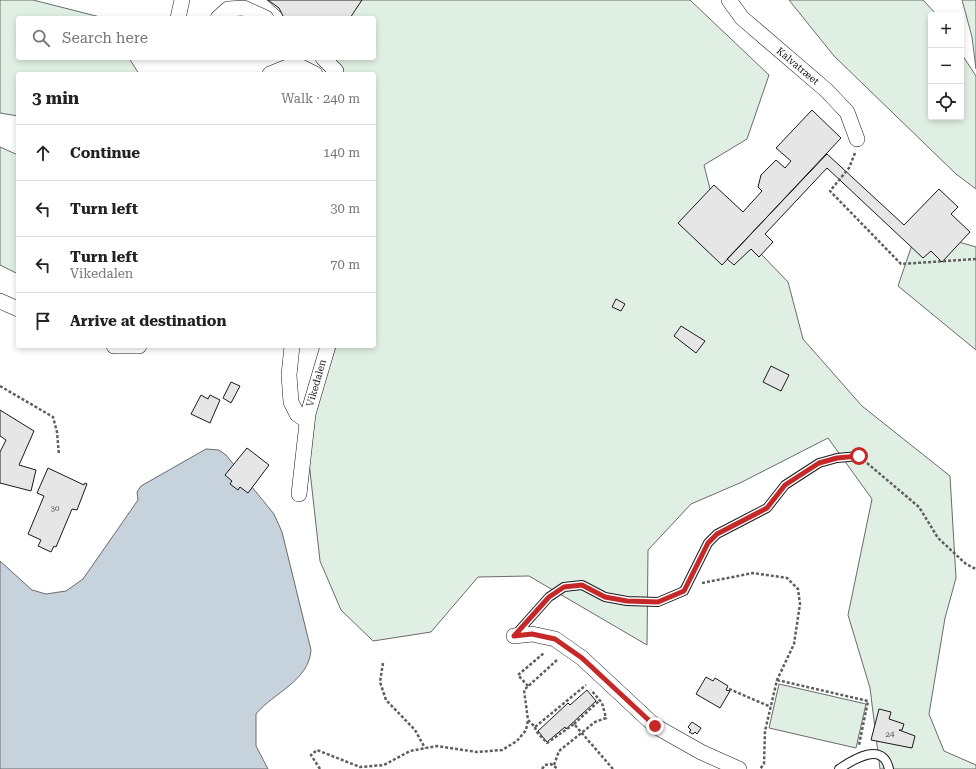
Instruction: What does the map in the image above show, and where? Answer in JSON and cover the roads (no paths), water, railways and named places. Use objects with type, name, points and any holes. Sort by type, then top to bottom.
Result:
[{"type":"street","points":[[178,16],[182,0]]},
{"type":"street","name":"Kalvatræet","points":[[729,0],[742,18],[826,90],[847,112],[857,139]]},
{"type":"street","points":[[220,16],[228,9],[244,8],[262,16]]},
{"type":"street","points":[[325,60],[336,71],[335,72]]},
{"type":"street","points":[[275,72],[295,64],[311,72]]},
{"type":"street","points":[[0,301],[16,308]]},
{"type":"street","name":"Vikedalen","points":[[292,348],[289,375],[291,402],[297,414],[307,421]]},
{"type":"street","name":"Vikedalen","points":[[299,494],[307,421],[327,348]]},
{"type":"street","points":[[514,636],[532,634],[555,639],[582,658],[655,726],[701,752],[739,769]]},
{"type":"lane","points":[[514,636],[549,597],[564,587],[582,585],[605,597],[627,601],[658,602],[684,591],[708,543],[717,534],[767,508],[785,485],[819,463],[837,458],[859,456]]},
{"type":"lane","points":[[839,769],[851,760],[874,754],[884,756],[887,760],[889,769]]}]
